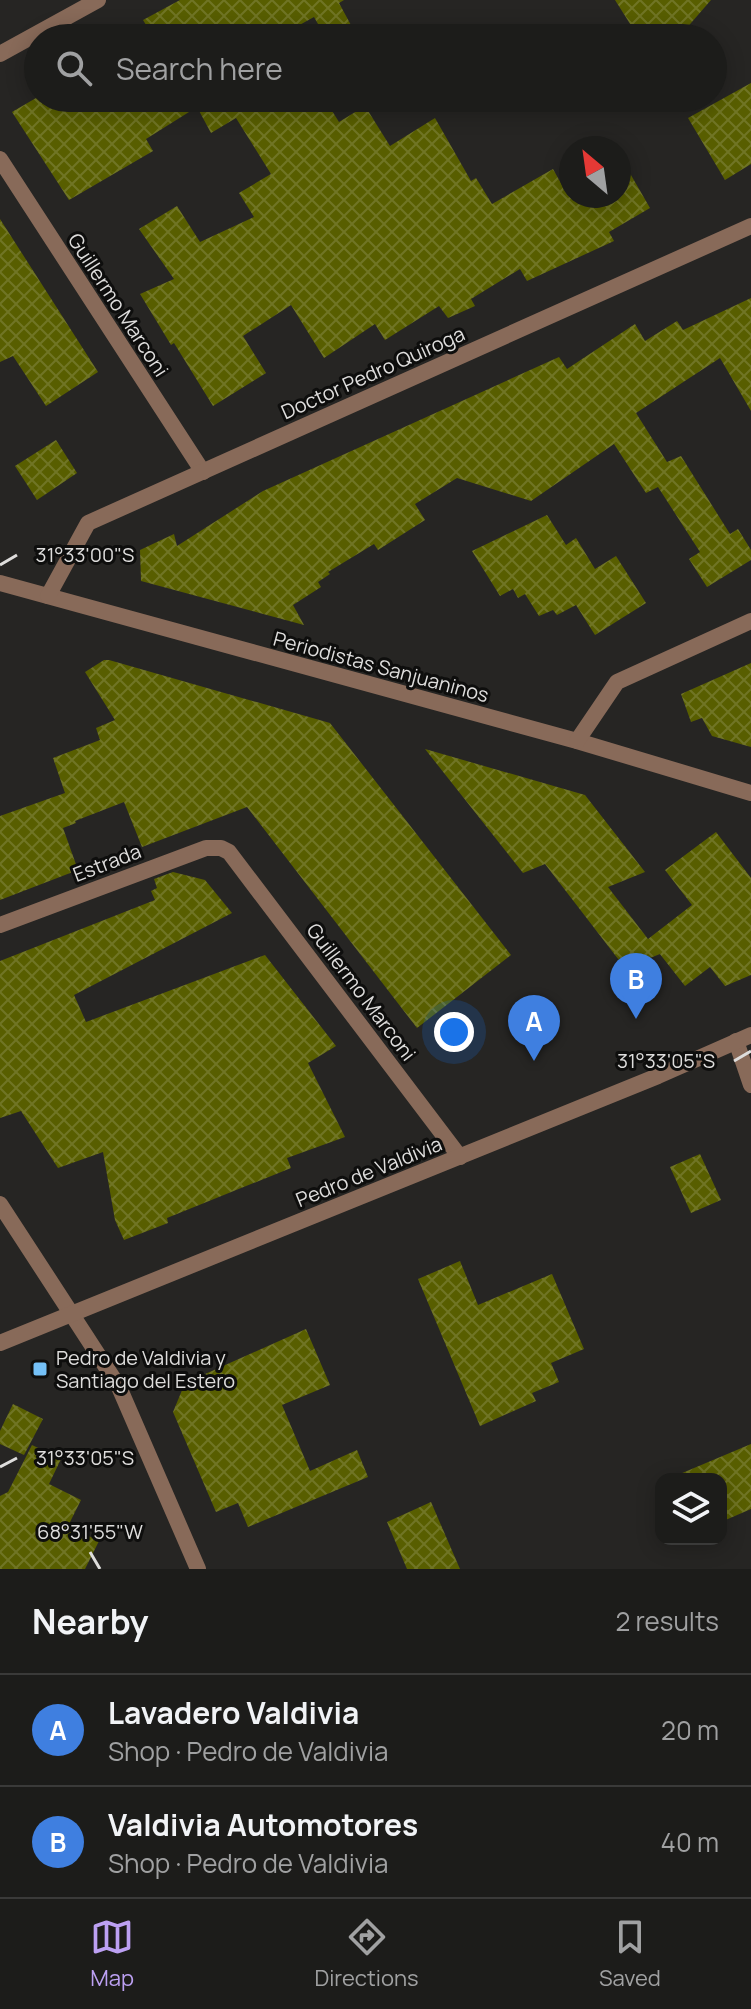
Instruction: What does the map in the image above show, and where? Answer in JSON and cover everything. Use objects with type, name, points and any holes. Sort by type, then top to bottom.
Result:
[{"type":"street","points":[[54,24],[98,0]]},
{"type":"street","points":[[0,54],[24,41]]},
{"type":"street","name":"Guillermo Marconi","points":[[0,159],[203,472]]},
{"type":"street","name":"Doctor Pedro Quiroga","points":[[48,596],[88,523],[751,226]]},
{"type":"street","name":"Periodistas Sanjuaninos","points":[[0,583],[577,741],[751,793]]},
{"type":"street","points":[[577,741],[617,682],[751,621]]},
{"type":"street","name":"Estrada","points":[[0,925],[206,848],[221,848],[229,852]]},
{"type":"street","name":"Guillermo Marconi","points":[[229,852],[460,1157]]},
{"type":"street","points":[[744,1038],[751,1085]]},
{"type":"street","name":"Pedro de Valdivia","points":[[0,1343],[658,1076],[744,1038]]},
{"type":"street","points":[[0,1204],[119,1387],[198,1569]]},
{"type":"building","points":[[180,0],[344,0],[339,3],[350,24],[318,24],[314,17],[301,24],[145,24],[143,20]]},
{"type":"building","points":[[615,0],[711,0],[690,24],[630,24]]},
{"type":"building","points":[[751,83],[751,164],[725,180],[688,118],[699,112],[727,112],[727,96]]},
{"type":"building","points":[[24,105],[24,112],[189,112],[146,139],[153,151],[69,200],[12,112]]},
{"type":"building","points":[[200,112],[333,112],[339,122],[355,112],[369,112],[390,146],[435,118],[471,181],[476,178],[492,204],[553,169],[559,180],[559,208],[631,208],[631,175],[650,208],[609,232],[614,241],[527,281],[520,269],[471,299],[475,306],[448,318],[439,306],[385,340],[375,324],[324,358],[291,305],[243,336],[266,373],[213,406],[140,294],[174,279],[139,229],[177,206],[200,242],[254,217],[239,193],[271,174],[236,118],[211,133]]},
{"type":"building","points":[[0,219],[98,372],[46,406],[13,356],[0,362]]},
{"type":"building","points":[[751,298],[751,411],[720,358],[636,413],[667,462],[681,456],[730,534],[738,529],[751,550],[751,560],[707,587],[689,559],[700,552],[658,487],[646,493],[614,444],[531,501],[457,478],[415,504],[425,520],[378,550],[374,544],[328,572],[330,574],[318,582],[321,587],[293,605],[304,625],[141,581],[140,550],[174,534],[177,546],[263,491],[559,357],[567,369],[635,324],[645,341],[677,321],[683,330]]},
{"type":"building","points":[[56,440],[77,473],[37,500],[15,466]]},
{"type":"building","points":[[547,515],[566,545],[576,538],[595,569],[616,556],[646,603],[595,635],[576,605],[557,615],[553,610],[539,616],[525,594],[518,598],[513,589],[500,596],[472,551]]},
{"type":"building","points":[[104,660],[330,723],[511,955],[417,1028],[247,807],[142,847],[124,802],[63,828],[78,870],[0,900],[0,816],[65,793],[53,758],[100,740],[96,728],[115,720],[85,672]]},
{"type":"building","points":[[751,663],[751,747],[712,736],[702,718],[691,722],[681,694]]},
{"type":"building","points":[[425,749],[585,795],[645,872],[608,887],[648,939],[692,905],[665,870],[716,832],[751,878],[751,975],[725,986],[710,967],[685,986],[660,954],[625,968],[545,864],[523,873]]},
{"type":"building","points":[[173,872],[205,880],[232,913],[74,995],[86,1022],[265,955],[336,1046],[308,1063],[345,1137],[287,1158],[291,1168],[167,1218],[168,1223],[124,1240],[115,1220],[103,1152],[58,1168],[21,1111],[0,1118],[0,961],[155,900],[151,891],[157,888],[154,879]]},
{"type":"building","points":[[700,1154],[721,1200],[691,1213],[670,1167]]},
{"type":"building","points":[[460,1261],[478,1305],[552,1274],[584,1349],[551,1363],[559,1382],[532,1393],[536,1401],[480,1426],[418,1279]]},
{"type":"building","points":[[306,1329],[330,1385],[282,1405],[310,1471],[357,1450],[368,1477],[248,1527],[238,1503],[216,1512],[173,1412],[185,1383]]},
{"type":"building","points":[[13,1404],[43,1419],[24,1455],[0,1444],[0,1431]]},
{"type":"building","points":[[751,1444],[751,1509],[727,1519],[727,1473],[682,1473]]},
{"type":"building","points":[[32,1445],[61,1459],[49,1484],[81,1500],[68,1526],[99,1541],[85,1569],[0,1569],[0,1496],[8,1492]]},
{"type":"building","points":[[431,1502],[460,1569],[407,1569],[387,1522]]},
{"type":"place","name":"Valdivia Automotores","points":[[636,1019]]},
{"type":"place","name":"Lavadero Valdivia","points":[[534,1061]]},
{"type":"place","name":"Pedro de Valdivia y Santiago del Estero","points":[[40,1369]]}]
